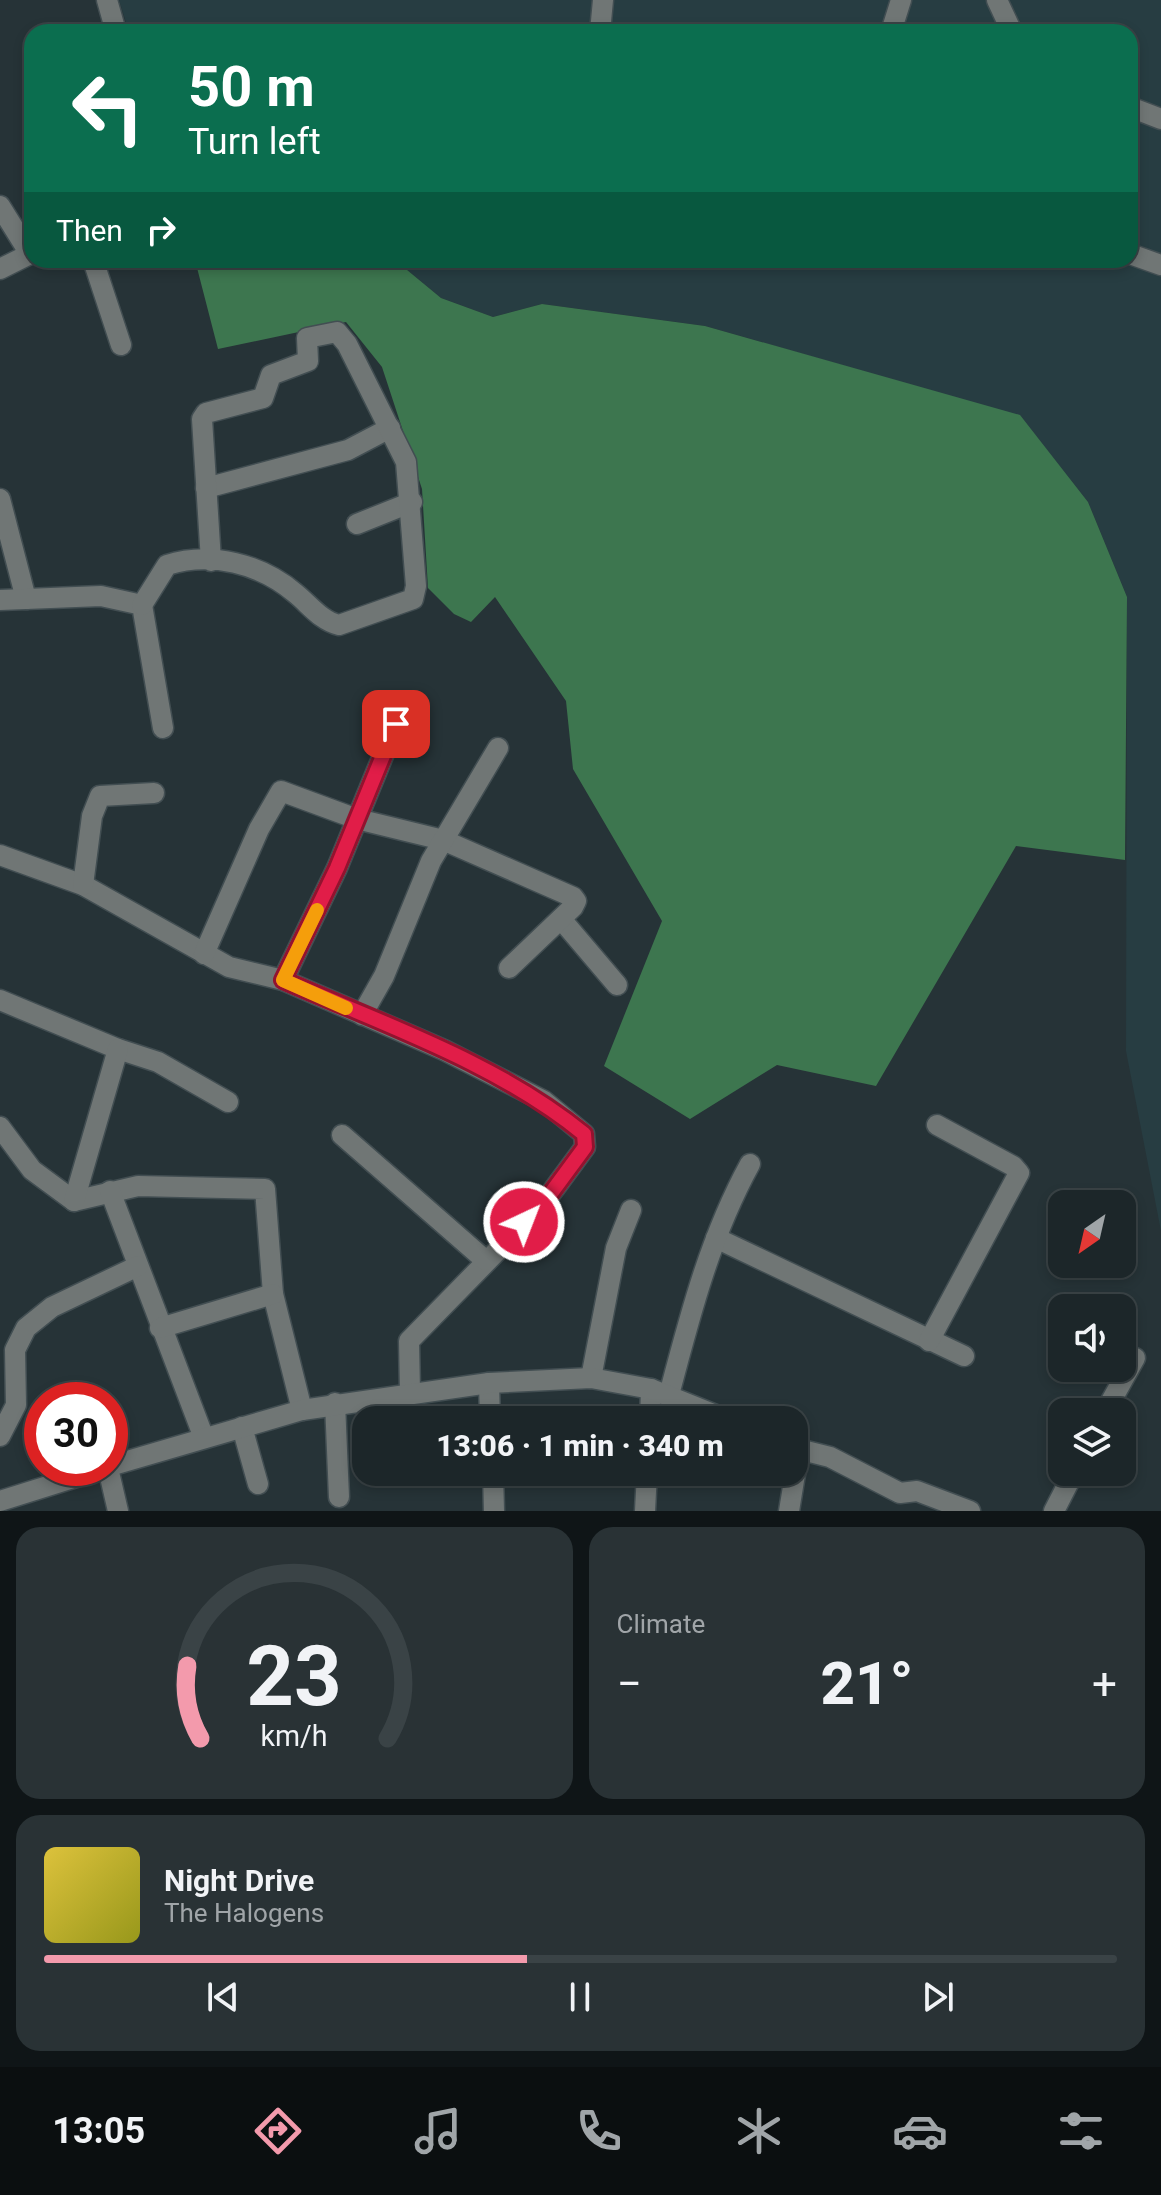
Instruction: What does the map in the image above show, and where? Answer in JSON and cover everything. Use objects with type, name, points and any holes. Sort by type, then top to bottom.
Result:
[{"type":"street","points":[[107,0],[114,24]]},
{"type":"street","points":[[601,24],[603,0]]},
{"type":"street","points":[[894,24],[901,0]]},
{"type":"street","points":[[997,0],[1008,24]]},
{"type":"street","points":[[1138,110],[1161,119]]},
{"type":"street","points":[[0,206],[24,243]]},
{"type":"street","points":[[0,269],[24,257]]},
{"type":"street","points":[[1138,257],[1161,265]]},
{"type":"street","points":[[96,268],[121,345]]},
{"type":"street","points":[[163,728],[142,605],[167,565],[211,561],[257,567],[293,590],[324,619],[339,625],[413,599],[416,586],[412,502],[406,462],[347,344],[337,332],[328,331],[307,338],[308,361],[271,375],[263,398],[206,413],[202,426],[211,561]]},
{"type":"street","points":[[206,488],[348,450],[390,428]]},
{"type":"street","points":[[0,499],[26,599]]},
{"type":"street","points":[[357,524],[412,502]]},
{"type":"street","points":[[0,600],[101,596],[142,605]]},
{"type":"street","points":[[283,980],[357,819],[396,724]]},
{"type":"street","points":[[362,1015],[384,976],[443,840],[498,748]]},
{"type":"street","points":[[204,954],[250,859],[259,829],[281,791],[357,819],[443,840],[573,897],[576,902],[561,919],[509,968]]},
{"type":"street","points":[[83,885],[92,816],[100,796],[154,793]]},
{"type":"street","points":[[0,855],[83,885],[229,967],[283,980],[444,1050],[544,1101],[584,1134],[585,1147],[543,1204],[409,1341],[410,1392]]},
{"type":"street","points":[[561,919],[617,985]]},
{"type":"street","points":[[0,1000],[118,1049],[158,1062],[228,1102]]},
{"type":"street","points":[[74,1201],[118,1049]]},
{"type":"street","points":[[929,1341],[1019,1173],[1013,1166],[937,1125]]},
{"type":"street","points":[[0,1127],[32,1170],[74,1201]]},
{"type":"street","points":[[342,1135],[485,1260]]},
{"type":"street","points":[[655,1406],[716,1238],[750,1164]]},
{"type":"street","points":[[74,1201],[138,1186],[265,1189],[273,1294],[302,1410]]},
{"type":"street","points":[[110,1191],[204,1438]]},
{"type":"street","points":[[591,1378],[616,1248],[631,1210]]},
{"type":"street","points":[[716,1238],[964,1356]]},
{"type":"street","points":[[0,1436],[16,1405],[15,1350],[26,1328],[52,1307],[138,1266]]},
{"type":"street","points":[[160,1328],[273,1294]]},
{"type":"street","points":[[128,1461],[302,1410],[489,1383],[591,1378],[660,1392],[694,1406]]},
{"type":"street","points":[[489,1383],[490,1406]]},
{"type":"street","points":[[335,1403],[339,1497]]},
{"type":"street","points":[[242,1427],[258,1484]]},
{"type":"street","points":[[808,1452],[830,1457],[898,1502],[917,1491],[970,1511]]},
{"type":"street","points":[[0,1501],[48,1486]]},
{"type":"street","points":[[112,1486],[118,1511]]},
{"type":"street","points":[[493,1486],[494,1511]]},
{"type":"street","points":[[645,1511],[646,1486]]},
{"type":"street","points":[[789,1511],[792,1486]]},
{"type":"street","points":[[1054,1511],[1067,1486]]},
{"type":"shaded area","points":[[119,0],[1161,0],[1161,1231],[1126,1051],[1127,597],[1088,502],[1020,416],[705,326],[542,304],[493,317],[441,298],[405,268],[1138,268],[1138,24],[126,24]]},
{"type":"green space","points":[[197,268],[405,268],[441,298],[493,317],[542,304],[705,326],[1020,415],[1088,502],[1127,597],[1125,860],[1016,846],[876,1086],[777,1065],[690,1119],[604,1066],[662,921],[573,769],[566,701],[495,597],[471,622],[454,614],[428,588],[422,489],[382,367],[346,322],[218,349]]},
{"type":"slow traffic","points":[[317,910],[283,980],[346,1008]]},
{"type":"route","points":[[396,724],[337,868],[283,980],[444,1050],[544,1101],[584,1134],[585,1147],[543,1204],[524,1222]]}]
